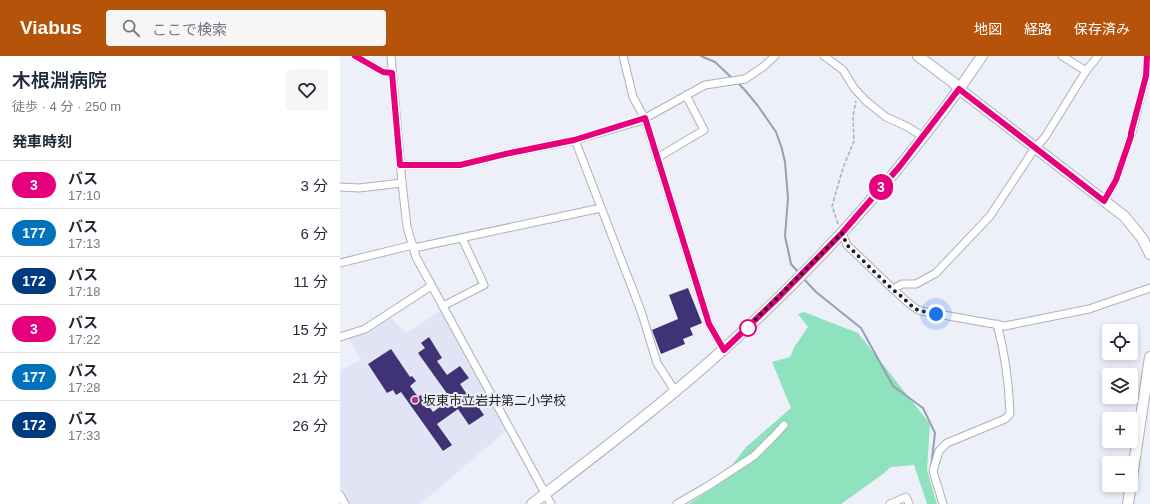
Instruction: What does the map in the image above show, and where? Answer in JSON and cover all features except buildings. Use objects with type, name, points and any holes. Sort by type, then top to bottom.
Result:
[{"type":"street","points":[[355,56],[383,72],[392,73]]},
{"type":"street","points":[[391,56],[407,227],[416,257],[551,504]]},
{"type":"street","points":[[623,56],[633,97],[645,118],[709,324],[724,350]]},
{"type":"street","points":[[400,165],[460,165],[574,140],[645,118],[705,85],[745,79],[763,67],[775,56]]},
{"type":"street","points":[[824,56],[843,70],[854,88],[866,102],[886,117],[908,127],[923,137]]},
{"type":"street","points":[[918,56],[1124,216],[1142,238],[1150,254]]},
{"type":"street","points":[[532,504],[626,432],[724,350],[780,296],[842,233],[900,166],[959,89],[982,56]]},
{"type":"street","points":[[1062,56],[1086,71]]},
{"type":"street","points":[[892,289],[902,284],[916,284],[936,273],[990,216],[1035,148],[1045,138],[1086,71],[1098,56]]},
{"type":"street","points":[[1104,201],[1116,180],[1131,136],[1146,76],[1147,56]]},
{"type":"street","points":[[657,158],[704,130],[686,95]]},
{"type":"street","points":[[574,140],[641,311],[657,363],[675,391]]},
{"type":"street","points":[[340,187],[359,188],[402,183]]},
{"type":"street","points":[[340,263],[413,246],[462,238],[601,208]]},
{"type":"street","points":[[842,233],[847,245],[892,289],[915,309],[921,311],[1005,326],[1089,309],[1150,288]]},
{"type":"street","points":[[443,306],[484,285],[462,238]]},
{"type":"street","points":[[340,337],[365,329],[432,286]]},
{"type":"street","points":[[943,504],[933,471],[939,451],[947,443],[1005,419],[1010,414],[1010,397],[1001,339],[997,324]]},
{"type":"street","points":[[1128,504],[1150,357]]},
{"type":"street","points":[[677,504],[754,456],[784,425]]},
{"type":"street","points":[[340,495],[345,504]]},
{"type":"street","points":[[890,504],[906,497],[909,504]]},
{"type":"path","points":[[842,233],[837,223],[832,206],[843,168],[854,141],[853,116],[858,93]]},
{"type":"shaded area","name":"坂東市立岩井第二小学校","points":[[440,311],[507,430],[420,504],[349,504],[340,488],[340,370],[362,360],[348,339],[366,333],[391,318],[406,333]]},
{"type":"green space","points":[[804,312],[858,333],[930,424],[927,470],[937,504],[927,504],[914,465],[891,467],[841,504],[688,504],[715,487],[746,447],[791,408],[772,362],[790,357],[795,346],[808,327],[798,314]]},
{"type":"waterway","points":[[701,56],[715,62],[732,78]]},
{"type":"waterway","points":[[737,82],[758,106],[776,132],[782,149],[785,162],[788,198],[785,236],[791,264],[799,273]]},
{"type":"waterway","points":[[803,278],[816,292],[861,328],[893,386],[923,408],[935,433],[931,467]]},
{"type":"bus line","name":"3","points":[[355,56],[383,72],[392,73],[400,165],[460,165],[574,140],[640,121],[645,118],[709,324],[724,350],[754,322],[842,233],[900,166],[959,89],[1104,201],[1116,180],[1131,136],[1146,76],[1147,56]]},
{"type":"place","name":"坂東市立岩井第二小学校","points":[[415,400]]},
{"type":"route","points":[[748,328],[744,331],[842,233],[847,245],[868,267],[915,309],[936,314]]}]
